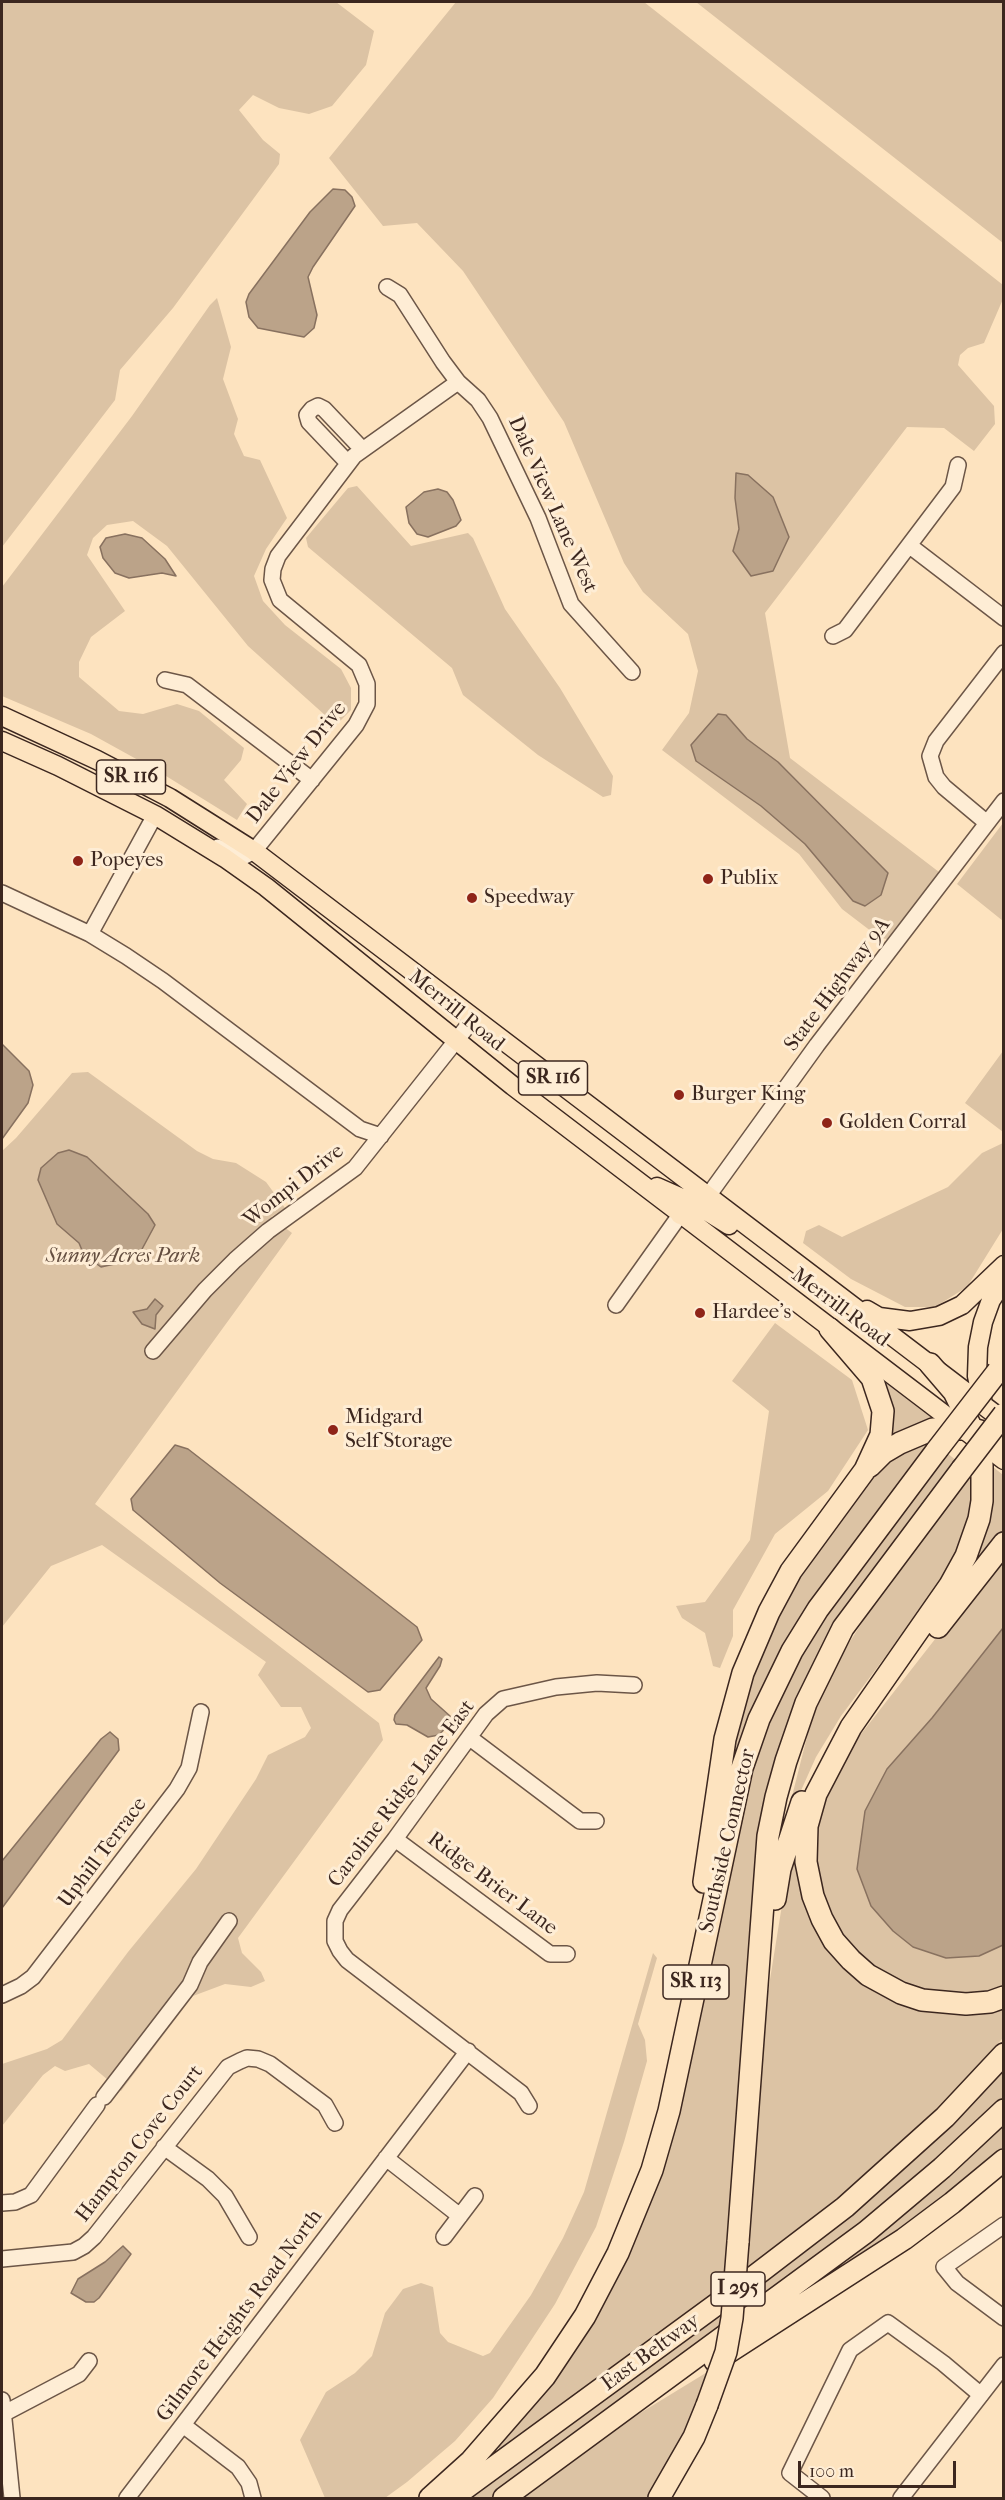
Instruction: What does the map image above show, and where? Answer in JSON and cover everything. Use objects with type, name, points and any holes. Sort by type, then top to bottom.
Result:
[{"type":"highway","points":[[830,1329],[872,1378],[883,1411],[881,1435],[866,1470]]},
{"type":"highway","points":[[930,1365],[954,1392],[987,1422]]},
{"type":"highway","name":"Southside Connector","points":[[430,2499],[471,2461],[545,2376],[596,2297],[632,2222],[652,2170],[679,2063],[739,1780],[759,1719],[792,1651],[818,1609],[1000,1367]]},
{"type":"highway","points":[[679,2063],[720,1765],[732,1707],[743,1673],[769,1612],[791,1571],[866,1470],[883,1453],[911,1437],[933,1429],[987,1422]]},
{"type":"highway","points":[[987,1422],[982,1465],[982,1501],[977,1527],[966,1557],[927,1620],[851,1727],[816,1794],[807,1826],[806,1843],[813,1896],[822,1919],[834,1941],[850,1960],[868,1975],[901,1994],[945,2004],[990,2002],[1004,1997]]},
{"type":"highway","name":"Southside Connector","points":[[659,2499],[694,2437],[707,2405],[720,2371],[732,2318],[768,1836],[776,1797],[806,1703],[843,1628],[962,1469],[987,1422]]},
{"type":"highway","points":[[831,1765],[1004,1543]]},
{"type":"highway","points":[[758,1969],[769,1937],[780,1869],[790,1833],[822,1759],[839,1729],[966,1557]]},
{"type":"highway","name":"East Beltway","points":[[452,2499],[812,2233],[937,2124],[1004,2054]]},
{"type":"highway","name":"East Beltway","points":[[504,2499],[866,2232],[927,2181],[1004,2110]]},
{"type":"highway","points":[[603,2425],[694,2375],[862,2266],[952,2203],[1004,2160]]},
{"type":"main road","name":"Merrill Road","points":[[2,716],[150,787],[201,816],[254,851],[930,1365]]},
{"type":"main road","name":"Merrill Road","points":[[2,741],[154,815],[225,858],[295,909],[574,1134],[894,1377],[987,1422],[1004,1460]]},
{"type":"main road","points":[[574,1134],[666,1192],[684,1199],[708,1196]]},
{"type":"main road","points":[[680,1215],[694,1209],[705,1210],[717,1216],[883,1343],[930,1365]]},
{"type":"main road","points":[[837,1294],[879,1317],[910,1321],[925,1320],[952,1312],[1004,1265]]},
{"type":"main road","points":[[1004,1280],[987,1311],[978,1347],[978,1386],[987,1422],[1004,1452]]},
{"type":"street","name":"Dale View Lane West","points":[[387,287],[400,295],[458,382],[478,400],[490,418],[538,518],[571,604],[632,672]]},
{"type":"street","name":"Dale View Drive","points":[[183,832],[237,855],[245,856],[254,851],[363,714],[367,704],[367,684],[359,665],[280,600],[272,580],[273,569],[278,555],[348,463],[362,449],[458,382]]},
{"type":"street","points":[[348,463],[309,422],[308,415],[312,409],[318,406],[324,409],[362,449]]},
{"type":"street","points":[[833,636],[845,630],[910,546],[953,487],[958,465]]},
{"type":"street","points":[[910,546],[1004,618]]},
{"type":"street","points":[[987,823],[944,787],[936,777],[930,756],[936,741],[1004,653]]},
{"type":"street","points":[[165,680],[187,685],[312,780]]},
{"type":"street","name":"State Highway 9A","points":[[708,1196],[817,1045],[1004,801]]},
{"type":"street","points":[[90,934],[154,815]]},
{"type":"street","points":[[2,893],[90,934],[163,981],[360,1129],[381,1136]]},
{"type":"street","name":"Wompi Drive","points":[[153,1351],[205,1290],[235,1260],[268,1231],[355,1168],[474,1018]]},
{"type":"street","points":[[616,1305],[680,1215]]},
{"type":"street","name":"Caroline Ridge Lane East","points":[[468,2051],[347,1960],[335,1941],[335,1921],[340,1910],[486,1714],[502,1699],[556,1687],[597,1683],[634,1685]]},
{"type":"street","name":"Uphill Terrace","points":[[2,1995],[33,1977],[177,1789],[189,1768],[201,1712]]},
{"type":"street","points":[[470,1738],[580,1821],[596,1821]]},
{"type":"street","name":"Ridge Brier Lane","points":[[395,1839],[550,1954],[567,1954]]},
{"type":"street","points":[[2,2203],[15,2202],[32,2194],[100,2101],[190,1985],[200,1962],[228,1921]]},
{"type":"street","points":[[468,2051],[521,2093],[530,2106]]},
{"type":"street","name":"Gilmore Heights Road North","points":[[127,2499],[468,2051]]},
{"type":"street","name":"Hampton Cove Court","points":[[2,2259],[73,2252],[84,2246],[94,2237],[228,2067],[247,2058],[258,2059],[270,2064],[325,2105],[335,2123]]},
{"type":"street","points":[[164,2147],[208,2179],[225,2196],[249,2237]]},
{"type":"street","points":[[386,2158],[460,2216]]},
{"type":"street","points":[[444,2237],[476,2196]]},
{"type":"street","points":[[1004,2225],[944,2267],[957,2283],[1004,2318]]},
{"type":"street","points":[[822,2499],[790,2473],[850,2350],[888,2323],[943,2363],[981,2395]]},
{"type":"street","points":[[12,2499],[4,2445],[2,2407],[79,2374],[89,2361]]},
{"type":"street","points":[[901,2499],[1004,2365]]},
{"type":"street","points":[[183,2425],[238,2467],[249,2483],[253,2499]]},
{"type":"green space","points":[[2,2],[336,2],[374,31],[366,65],[332,106],[309,114],[279,108],[253,95],[239,110],[263,140],[280,154],[279,164],[173,308],[120,370],[115,400],[2,547]]},
{"type":"green space","points":[[456,2],[644,2],[1003,285],[1003,299],[984,343],[968,348],[960,355],[958,365],[994,406],[995,424],[974,451],[944,428],[907,427],[765,613],[790,758],[939,872],[887,939],[880,938],[842,909],[799,854],[662,750],[689,713],[698,671],[688,634],[643,592],[624,563],[564,422],[463,271],[417,223],[383,226],[329,158]],"holes":[[[773,497],[789,537],[773,571],[733,551],[739,529]],[[726,715],[747,739],[778,762],[853,901],[805,844],[761,806],[696,761],[691,745]]]},
{"type":"green space","points":[[696,2],[1003,2],[1003,243]]},
{"type":"green space","points":[[217,298],[231,347],[223,379],[238,419],[234,434],[244,456],[260,460],[287,518],[266,549],[254,576],[263,601],[285,625],[341,669],[351,688],[351,710],[336,725],[248,646],[167,546],[133,521],[107,525],[93,538],[87,555],[125,611],[91,637],[79,662],[79,677],[119,711],[143,714],[177,704],[199,711],[244,748],[241,760],[224,780],[247,804],[237,820],[158,771],[91,734],[2,696],[2,587],[132,416]]},
{"type":"green space","points":[[357,486],[411,546],[468,533],[473,538],[505,609],[560,688],[613,776],[611,795],[603,797],[538,755],[463,695],[452,668],[308,547],[306,538],[348,488]]},
{"type":"green space","points":[[1003,823],[1003,921],[957,884]]},
{"type":"green space","points":[[1003,1051],[1003,1132],[965,1103]]},
{"type":"green space","name":"Sunny Acres Park","points":[[88,1072],[197,1151],[213,1159],[236,1163],[266,1182],[285,1208],[271,1217],[292,1233],[95,1504],[379,1723],[383,1740],[238,1938],[242,1953],[261,1972],[265,1981],[251,1987],[225,1984],[193,1996],[121,2091],[89,2064],[65,2071],[55,2066],[43,2075],[2,2126],[2,2064],[47,2049],[62,2040],[128,1952],[196,1869],[256,1779],[268,1755],[305,1737],[311,1728],[301,1707],[281,1707],[258,1675],[266,1662],[102,1545],[51,1566],[2,1627],[2,1151],[72,1073]]},
{"type":"green space","points":[[1003,1143],[1003,1229],[967,1287],[935,1307],[905,1307],[851,1279],[803,1243],[806,1231],[819,1225],[842,1237],[948,1187],[982,1153]]},
{"type":"green space","points":[[775,1323],[852,1380],[868,1430],[828,1491],[775,1534],[733,1610],[733,1636],[720,1668],[713,1666],[705,1633],[682,1618],[676,1606],[705,1602],[750,1540],[769,1411],[732,1381]]},
{"type":"green space","points":[[882,1379],[884,1380],[936,1419],[891,1437]]},
{"type":"green space","points":[[934,1436],[830,1576],[780,1653],[755,1704],[727,1787],[743,1697],[784,1598],[878,1467]]},
{"type":"green space","points":[[947,1453],[957,1461],[783,1745],[726,2286],[501,2451],[498,2447],[543,2394],[604,2301],[627,2258],[657,2188],[681,2106],[742,1804],[767,1722],[817,1626]]},
{"type":"green space","points":[[992,1466],[1003,1475],[1003,1538],[982,1558],[979,1552],[991,1512]]},
{"type":"green space","points":[[977,1468],[971,1531],[941,1582],[841,1716],[816,1757],[795,1804],[788,1812],[809,1729],[837,1662],[870,1610]]},
{"type":"green space","points":[[1003,1552],[1003,1628],[932,1718],[887,1769],[913,1947],[946,1958],[979,1956],[1003,1945],[1003,1993],[966,1998],[898,1986],[850,1951],[814,1883],[816,1815],[854,1743]]},
{"type":"green space","points":[[795,1846],[804,1886],[874,1986],[1003,2004],[1003,2038],[899,2145],[837,2200],[747,2268],[767,1998],[787,1874]]},
{"type":"green space","points":[[653,1953],[657,1958],[638,2024],[645,2040],[647,2061],[624,2142],[596,2227],[555,2304],[493,2398],[455,2441],[407,2482],[385,2498],[325,2498],[300,2440],[326,2392],[355,2373],[372,2356],[385,2313],[403,2289],[421,2283],[433,2287],[440,2333],[448,2342],[483,2356],[490,2353],[531,2295],[563,2238],[584,2192]]},
{"type":"green space","points":[[1003,2066],[1004,2103],[938,2163],[742,2314],[745,2292]]},
{"type":"green space","points":[[1003,2126],[1003,2154],[854,2268],[848,2260],[948,2179]]},
{"type":"green space","points":[[723,2306],[718,2335],[493,2498],[464,2498]]},
{"type":"green space","points":[[709,2371],[691,2424],[650,2498],[515,2498],[606,2434]]},
{"type":"shaded area","points":[[333,189],[345,190],[352,197],[355,206],[308,277],[317,315],[314,328],[304,337],[258,328],[249,317],[246,302],[249,294],[310,212]]},
{"type":"shaded area","points":[[736,473],[748,475],[773,497],[789,537],[773,571],[751,576],[733,551],[739,529],[735,498]]},
{"type":"shaded area","points":[[438,489],[447,492],[453,500],[461,520],[456,526],[428,537],[417,534],[409,523],[406,507],[424,492]]},
{"type":"shaded area","points":[[125,534],[142,538],[165,559],[176,576],[162,573],[129,578],[115,573],[103,558],[100,547],[106,538]]},
{"type":"shaded area","points":[[718,714],[726,715],[747,739],[778,762],[888,873],[881,895],[865,906],[853,901],[805,844],[761,806],[696,761],[691,745]]},
{"type":"shaded area","points":[[2,1044],[29,1071],[33,1085],[28,1103],[2,1139]]},
{"type":"shaded area","points":[[69,1150],[87,1157],[148,1214],[155,1225],[141,1251],[128,1261],[101,1267],[84,1255],[79,1243],[57,1224],[38,1180],[41,1168],[58,1153]]},
{"type":"shaded area","points":[[155,1299],[163,1306],[156,1315],[155,1329],[142,1324],[133,1312],[147,1309]]},
{"type":"shaded area","points":[[175,1445],[188,1449],[417,1627],[422,1640],[380,1690],[368,1692],[220,1583],[133,1510],[131,1499]]},
{"type":"shaded area","points":[[1003,1628],[1003,1945],[979,1956],[946,1958],[913,1947],[893,1931],[871,1906],[857,1869],[865,1811],[887,1769],[932,1718]]},
{"type":"shaded area","points":[[439,1657],[442,1659],[440,1666],[426,1688],[431,1699],[450,1716],[448,1725],[439,1735],[428,1737],[407,1725],[396,1724],[394,1720],[395,1715]]},
{"type":"shaded area","points":[[110,1732],[118,1739],[119,1750],[2,1908],[2,1861],[101,1739]]},
{"type":"shaded area","points":[[123,2246],[131,2254],[99,2298],[94,2302],[86,2302],[71,2293],[78,2279],[105,2262]]},
{"type":"place","name":"Popeyes","points":[[78,861]]},
{"type":"place","name":"Publix","points":[[708,879]]},
{"type":"place","name":"Speedway","points":[[472,898]]},
{"type":"place","name":"Burger King","points":[[679,1095]]},
{"type":"place","name":"Golden Corral","points":[[827,1123]]},
{"type":"place","name":"Hardee's","points":[[700,1313]]},
{"type":"place","name":"Midgard Self Storage","points":[[333,1430]]}]
